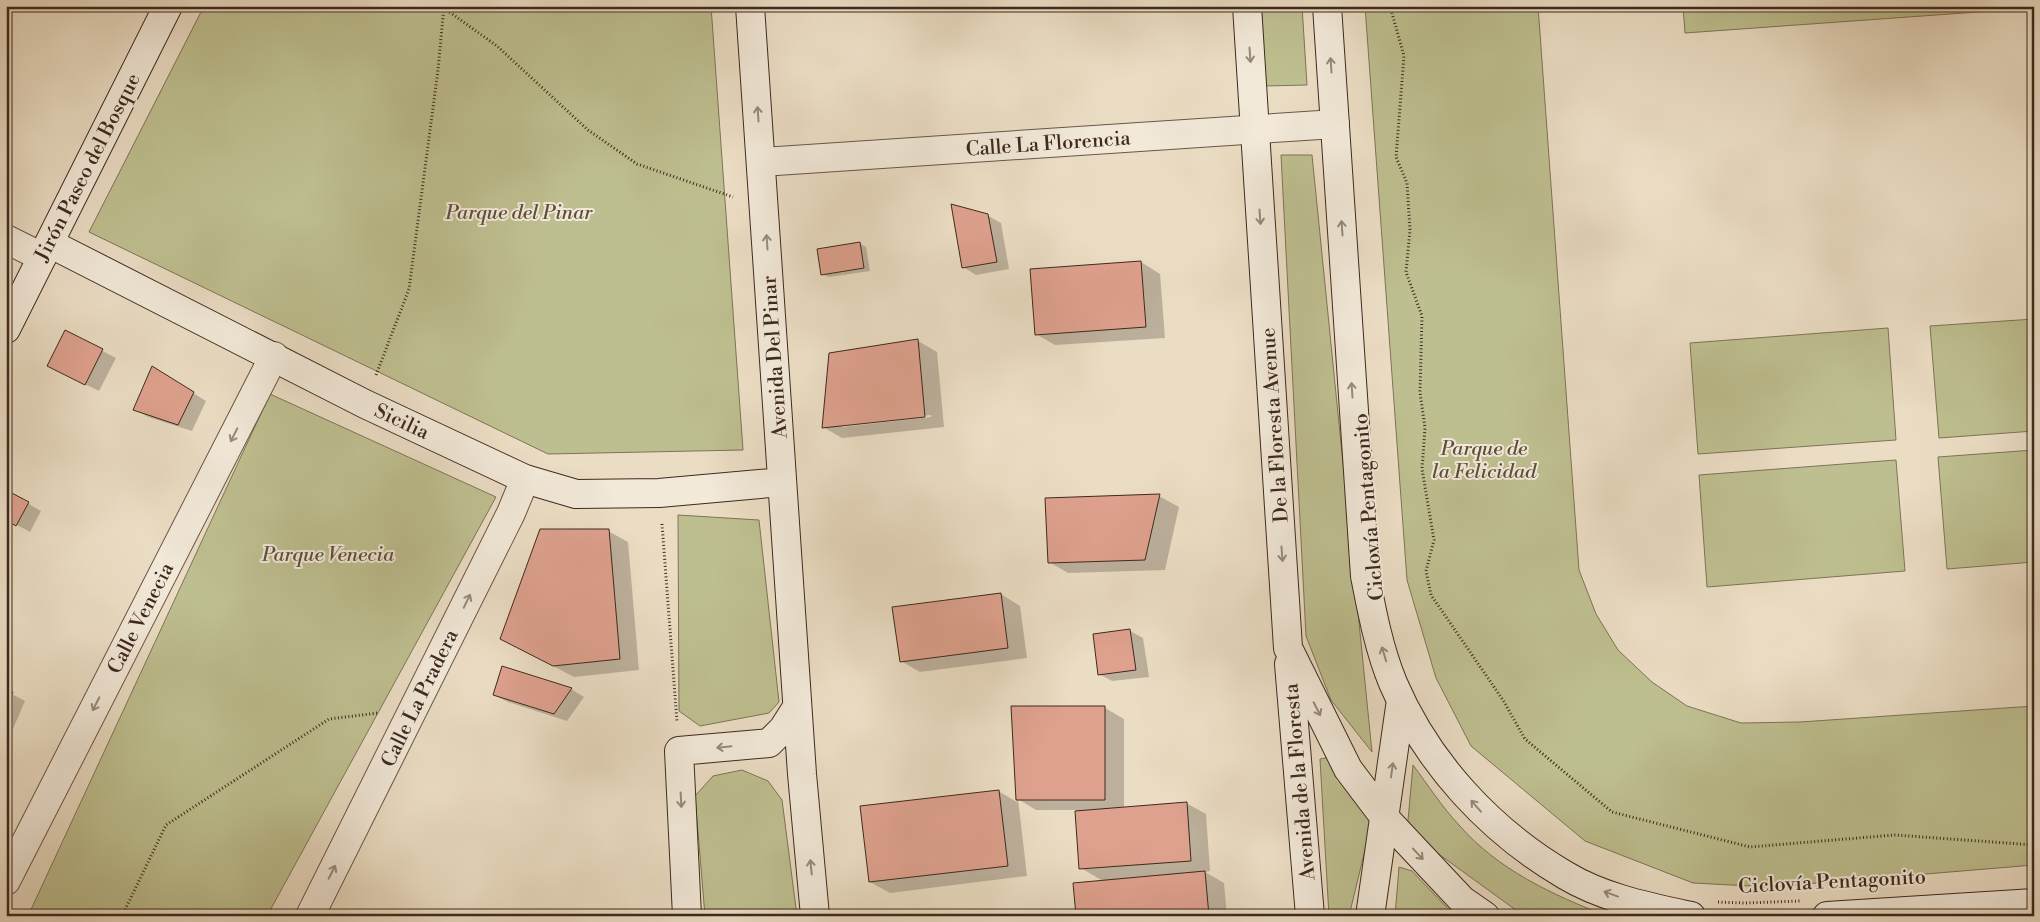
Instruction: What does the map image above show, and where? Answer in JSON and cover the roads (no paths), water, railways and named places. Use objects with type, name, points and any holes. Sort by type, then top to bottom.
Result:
[{"type":"street","name":"Jirón Paseo del Bosque","points":[[6,329],[168,6]]},
{"type":"street","name":"Avenida Del Pinar","points":[[750,6],[797,707],[816,916]]},
{"type":"street","name":"De la Floresta Avenue","points":[[1247,6],[1288,648],[1348,769],[1385,818],[1462,900],[1485,916]]},
{"type":"street","points":[[1327,6],[1365,576],[1374,621],[1393,682],[1427,746],[1446,772],[1483,814],[1518,842],[1566,876],[1645,907],[1700,908]]},
{"type":"street","name":"Calle La Florencia","points":[[761,162],[1336,124]]},
{"type":"street","name":"Sicilia","points":[[6,239],[46,250],[274,356],[366,404],[525,479],[576,494],[659,493],[782,482]]},
{"type":"street","name":"Calle Venecia","points":[[6,880],[274,356]]},
{"type":"street","name":"Calle La Pradera","points":[[310,916],[525,479]]},
{"type":"street","name":"Avenida de la Floresta","points":[[1288,648],[1310,916]]},
{"type":"street","points":[[1370,916],[1401,700]]},
{"type":"street","points":[[687,916],[679,751],[769,743],[783,729],[797,707]]},
{"type":"street","points":[[769,743],[790,758],[802,774]]},
{"type":"street","points":[[1817,908],[2034,903]]},
{"type":"park label","name":"Parque del Pinar","points":[[519,212]]},
{"type":"park label","name":"Parque de la Felicidad","points":[[1484,460]]},
{"type":"park label","name":"Parque Venecia","points":[[328,554]]}]
